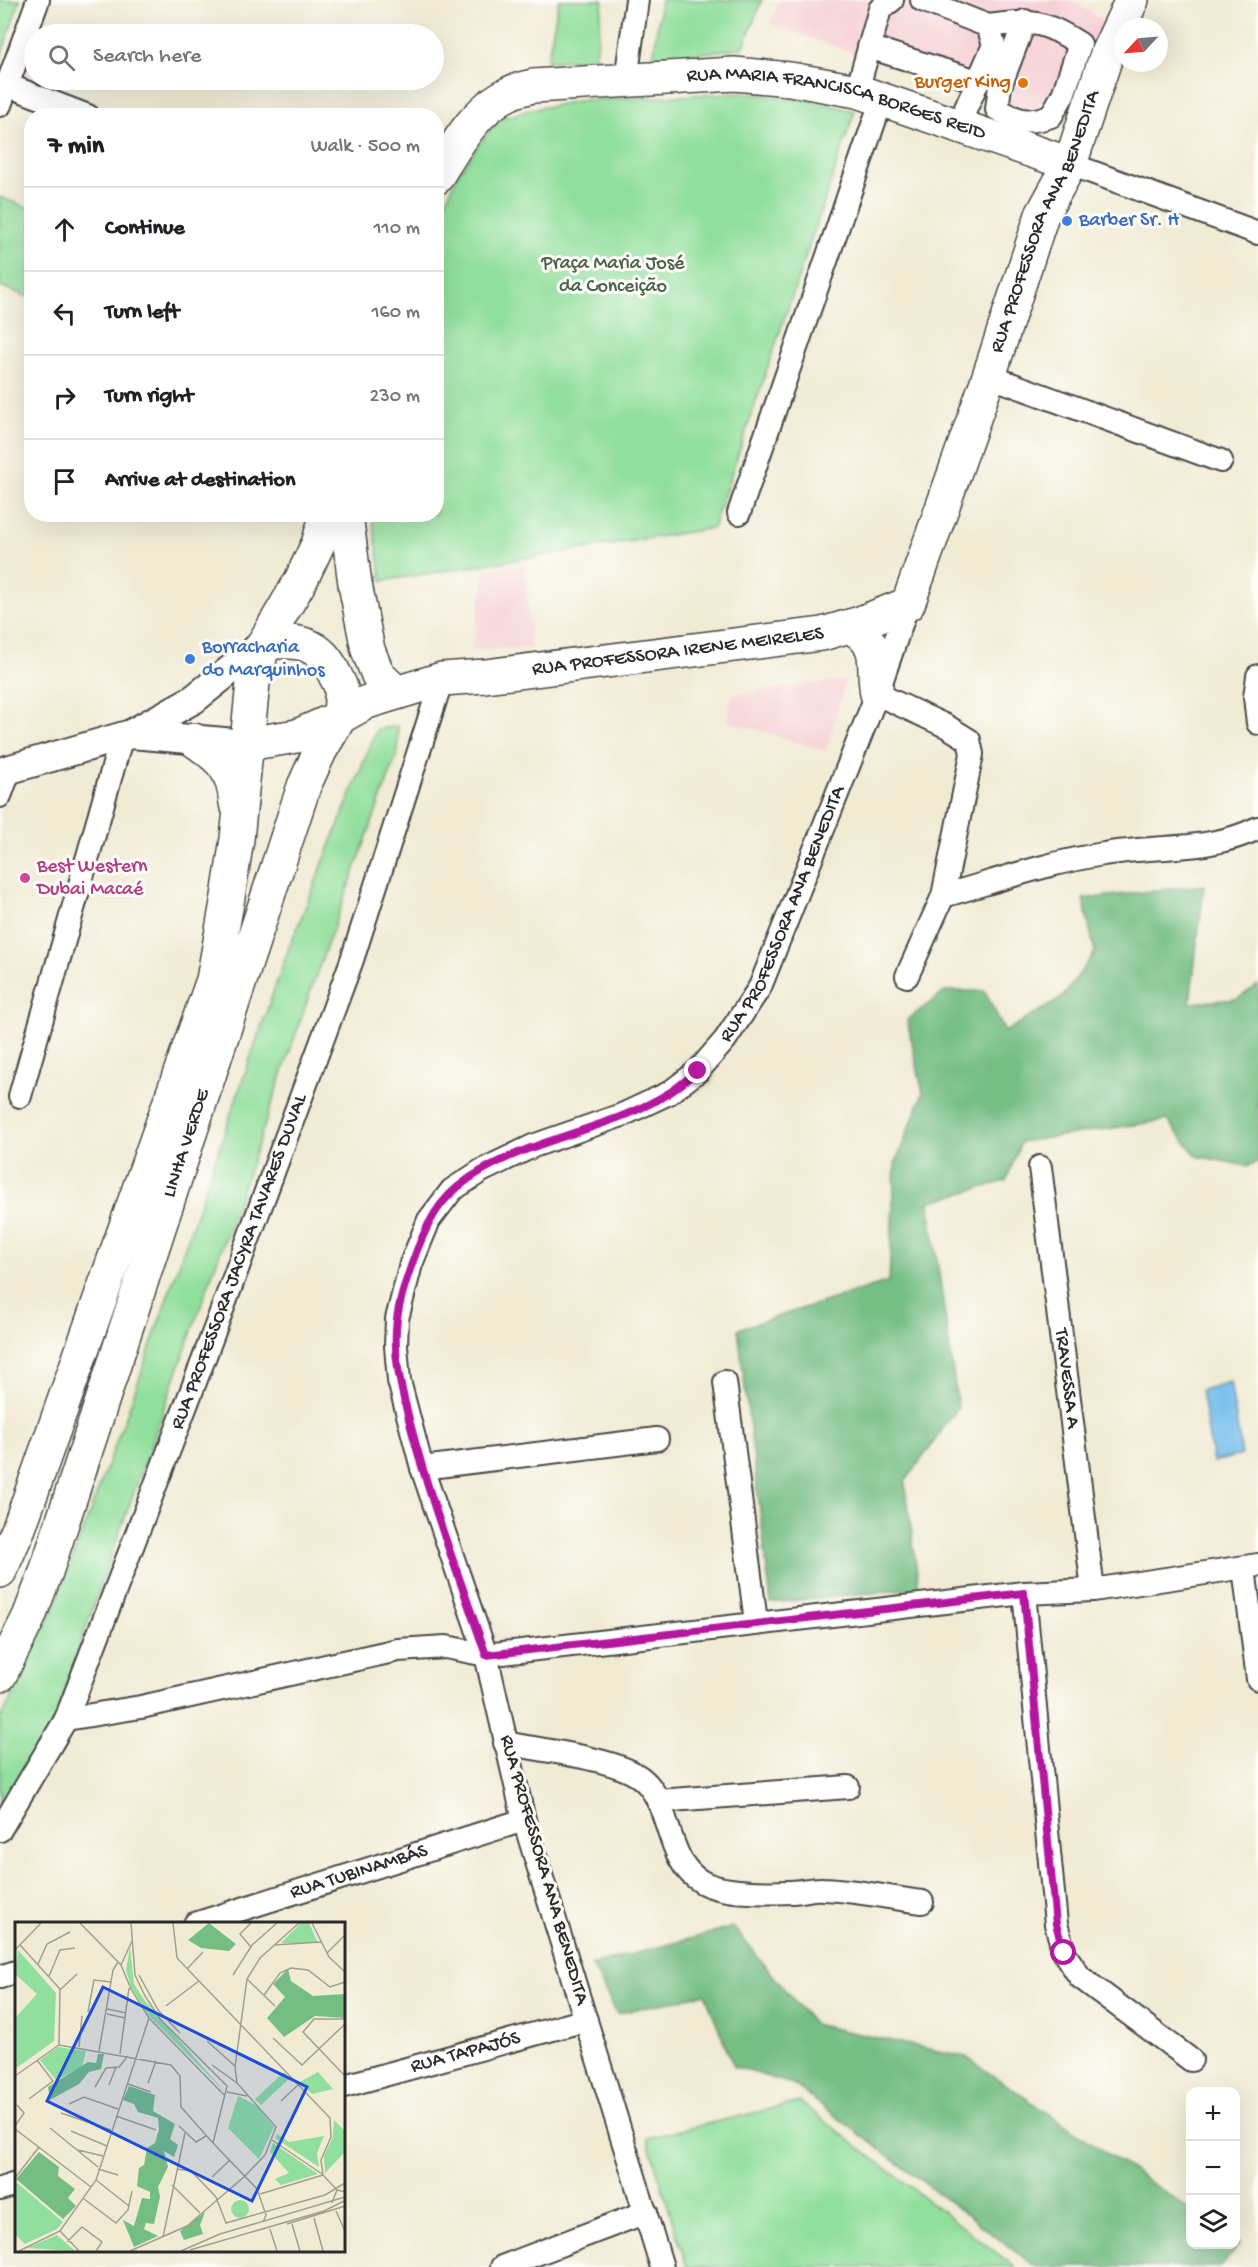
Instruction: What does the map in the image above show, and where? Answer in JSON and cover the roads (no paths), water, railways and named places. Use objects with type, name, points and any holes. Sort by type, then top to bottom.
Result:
[{"type":"highway","name":"RUA PROFESSORA ANA BENEDITA","points":[[908,604],[989,376],[1042,215],[1070,164],[1108,51],[1132,0]]},
{"type":"highway","name":"RUA MARIA FRANCISCA BORGES REID","points":[[444,165],[456,145],[477,119],[491,104],[511,92],[533,86],[734,74],[790,79],[869,95],[958,126],[1008,133],[1070,164]]},
{"type":"highway","points":[[1008,133],[1032,154],[1044,172],[1047,194],[1042,215]]},
{"type":"highway","points":[[325,522],[318,544],[301,580],[264,643],[253,683],[247,744],[297,736],[367,702],[442,679]]},
{"type":"highway","points":[[347,522],[352,564],[368,650],[378,675],[396,693]]},
{"type":"highway","name":"RUA PROFESSORA IRENE MEIRELES","points":[[442,679],[485,676],[811,636],[850,626],[908,604]]},
{"type":"highway","points":[[850,626],[865,635],[872,646],[877,694]]},
{"type":"highway","points":[[264,643],[284,641],[302,643],[319,651],[331,664],[341,687],[340,717]]},
{"type":"highway","name":"LINHA VERDE","points":[[0,1675],[29,1617],[46,1572],[304,786],[320,751],[340,717]]},
{"type":"highway","points":[[194,740],[220,758],[226,769],[236,799],[237,839]]},
{"type":"highway","name":"LINHA VERDE","points":[[0,1571],[23,1517],[213,980],[237,839],[247,744]]},
{"type":"main road","points":[[5,770],[126,735],[194,699],[264,643]]},
{"type":"main road","points":[[126,735],[170,736],[247,744]]},
{"type":"street","points":[[29,24],[38,0]]},
{"type":"street","points":[[626,80],[637,0]]},
{"type":"street","points":[[739,513],[869,95],[869,47],[880,9],[892,0]]},
{"type":"street","points":[[922,0],[988,26],[1025,21],[1051,27],[1080,44],[1063,95],[1051,116],[1008,133],[997,108],[1000,86],[1025,21]]},
{"type":"street","points":[[958,126],[994,45],[988,26]]},
{"type":"street","points":[[24,39],[4,95],[56,108]]},
{"type":"street","points":[[869,47],[977,81]]},
{"type":"street","name":"RUA MARIA FRANCISCA BORGES REID","points":[[1070,164],[1258,233]]},
{"type":"street","name":"RUA PROFESSORA ANA BENEDITA","points":[[989,376],[1221,461]]},
{"type":"street","name":"RUA PROFESSORA ANA BENEDITA","points":[[662,2267],[524,1820],[486,1655],[422,1468],[399,1381],[397,1319],[411,1264],[429,1220],[452,1190],[481,1171],[533,1146],[622,1115],[669,1094],[698,1071],[725,1040],[760,987],[877,694],[908,604]]},
{"type":"street","points":[[1258,676],[1256,697],[1258,723]]},
{"type":"street","name":"RUA PROFESSORA JACYRA TAVARES DUVAL","points":[[0,1830],[66,1719],[203,1361],[352,960],[442,679]]},
{"type":"street","points":[[877,694],[948,727],[969,740],[972,754],[943,896],[907,976]]},
{"type":"street","points":[[20,1096],[126,735]]},
{"type":"street","points":[[0,796],[5,770]]},
{"type":"street","points":[[943,896],[1077,858],[1148,848],[1217,843],[1245,835],[1258,828]]},
{"type":"street","name":"TRAVESSA A","points":[[1040,1167],[1094,1590]]},
{"type":"street","points":[[725,1382],[756,1622]]},
{"type":"street","points":[[422,1468],[657,1439]]},
{"type":"street","points":[[66,1719],[141,1707],[398,1650],[446,1647],[486,1655],[756,1622],[1024,1593],[1094,1590],[1251,1567],[1258,1679]]},
{"type":"street","points":[[1024,1593],[1056,1924],[1064,1953],[1080,1977],[1191,2060]]},
{"type":"street","points":[[505,1743],[623,1767],[641,1778],[658,1801],[671,1837],[688,1871],[708,1885],[723,1890],[793,1892],[823,1889],[922,1902]]},
{"type":"street","points":[[658,1801],[848,1787]]},
{"type":"street","name":"RUA TUBINAMBÁS","points":[[198,1922],[524,1820]]},
{"type":"street","points":[[0,1977],[15,1972]]},
{"type":"street","name":"RUA TAPAJÓS","points":[[345,2085],[586,2020]]},
{"type":"street","points":[[0,2189],[15,2184]]},
{"type":"street","points":[[502,2267],[646,2212]]},
{"type":"water","points":[[1230,1382],[1242,1455],[1213,1462],[1201,1390]]},
{"type":"place","name":"Burger King","points":[[1023,83]]},
{"type":"place","name":"Barber Sr. H","points":[[1067,221]]},
{"type":"place","name":"Borracharia do Marquinhos","points":[[190,659]]},
{"type":"place","name":"Best Western Dubai Macaé","points":[[25,878]]},
{"type":"park label","name":"Praça Maria José da Conceição","points":[[613,276]]}]
